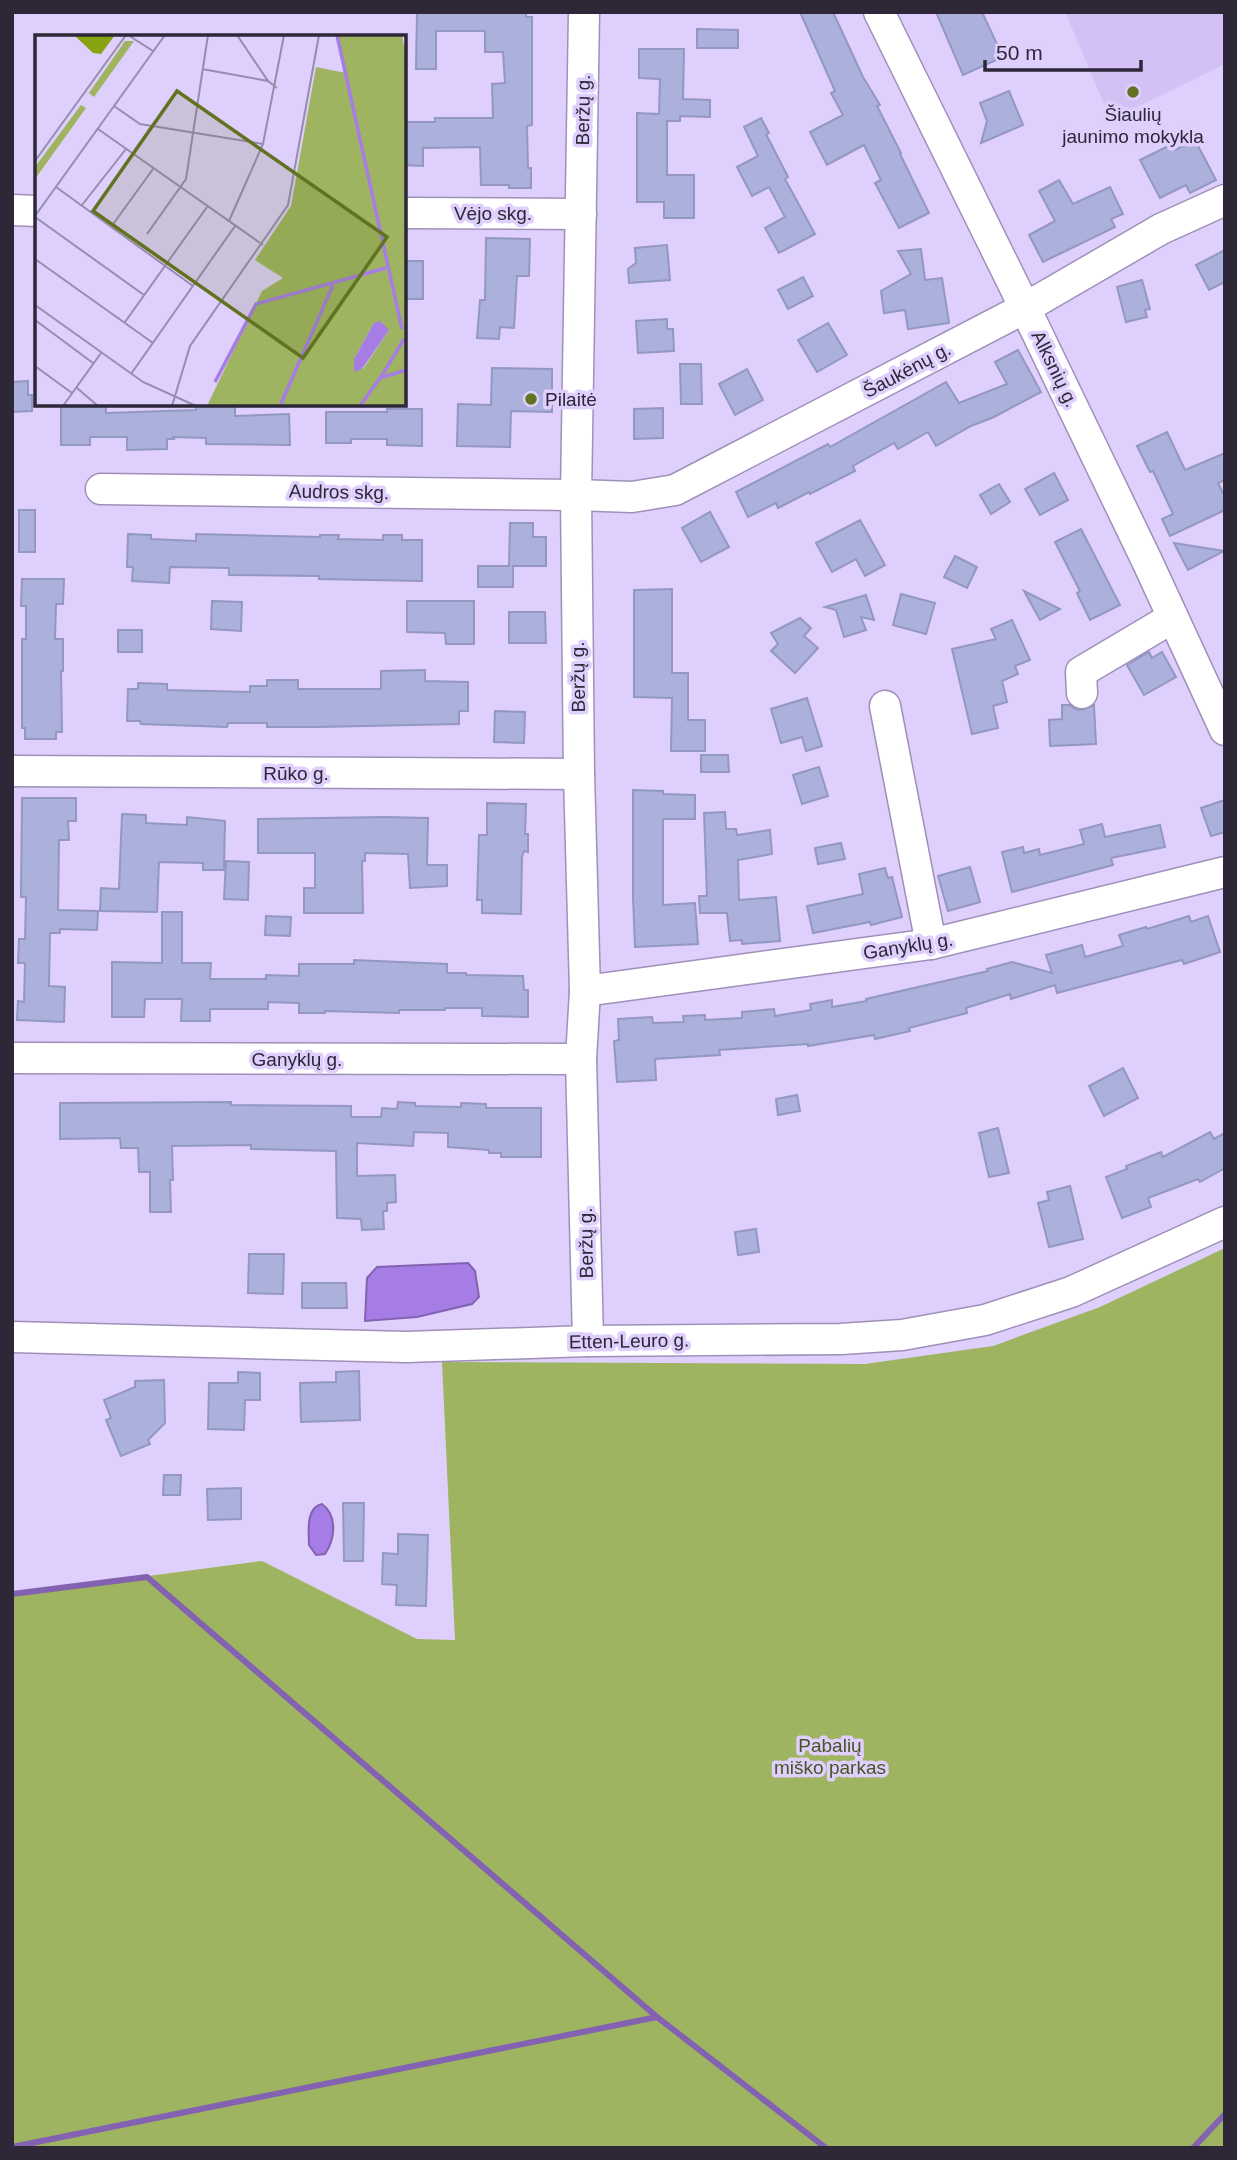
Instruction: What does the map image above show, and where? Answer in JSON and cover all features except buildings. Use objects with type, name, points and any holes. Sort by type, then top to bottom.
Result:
[{"type":"street","name":"Beržų g.","points":[[584,12],[576,495],[585,991],[581,1059],[588,1340]]},
{"type":"street","name":"Alksnių g.","points":[[879,12],[1147,561],[1225,730]]},
{"type":"street","name":"Šaukėnų g.","points":[[576,495],[632,497],[675,490],[1025,308],[1161,229],[1225,200]]},
{"type":"street","points":[[12,210],[35,211]]},
{"type":"street","name":"Vėjo skg.","points":[[406,213],[581,214]]},
{"type":"street","name":"Audros skg.","points":[[102,489],[576,495]]},
{"type":"street","points":[[1082,693],[1082,672],[1171,618]]},
{"type":"street","points":[[884,706],[931,944]]},
{"type":"street","name":"Rūko g.","points":[[12,771],[579,774]]},
{"type":"street","name":"Ganyklų g.","points":[[585,991],[931,944],[1225,873]]},
{"type":"street","name":"Ganyklų g.","points":[[12,1058],[581,1059]]},
{"type":"street","name":"Etten-Leuro g.","points":[[12,1337],[406,1347],[588,1340],[841,1339],[902,1335],[985,1321],[1071,1292],[1225,1222]]},
{"type":"shaded area","name":"Šiaulių jaunimo mokykla","points":[[1065,12],[1225,12],[1225,64],[1111,120]]},
{"type":"shaded area","points":[[468,1263],[475,1271],[479,1297],[472,1304],[417,1317],[365,1321],[367,1278],[377,1267]]},
{"type":"shaded area","points":[[322,1504],[331,1515],[333,1535],[325,1554],[316,1555],[309,1545],[309,1521],[313,1510]]},
{"type":"green space","name":"Pabalių miško parkas","points":[[1225,1248],[1225,2148],[12,2148],[12,1594],[262,1561],[417,1639],[455,1640],[442,1362],[865,1364],[993,1346],[1100,1307]]},
{"type":"waterway","points":[[12,1594],[147,1577],[657,2017],[826,2148]]},
{"type":"waterway","points":[[12,2147],[657,2017]]},
{"type":"waterway","points":[[1193,2148],[1225,2114]]},
{"type":"place","name":"Šiaulių jaunimo mokykla","points":[[1133,92]]},
{"type":"place","name":"Pilaitė","points":[[531,399]]}]
